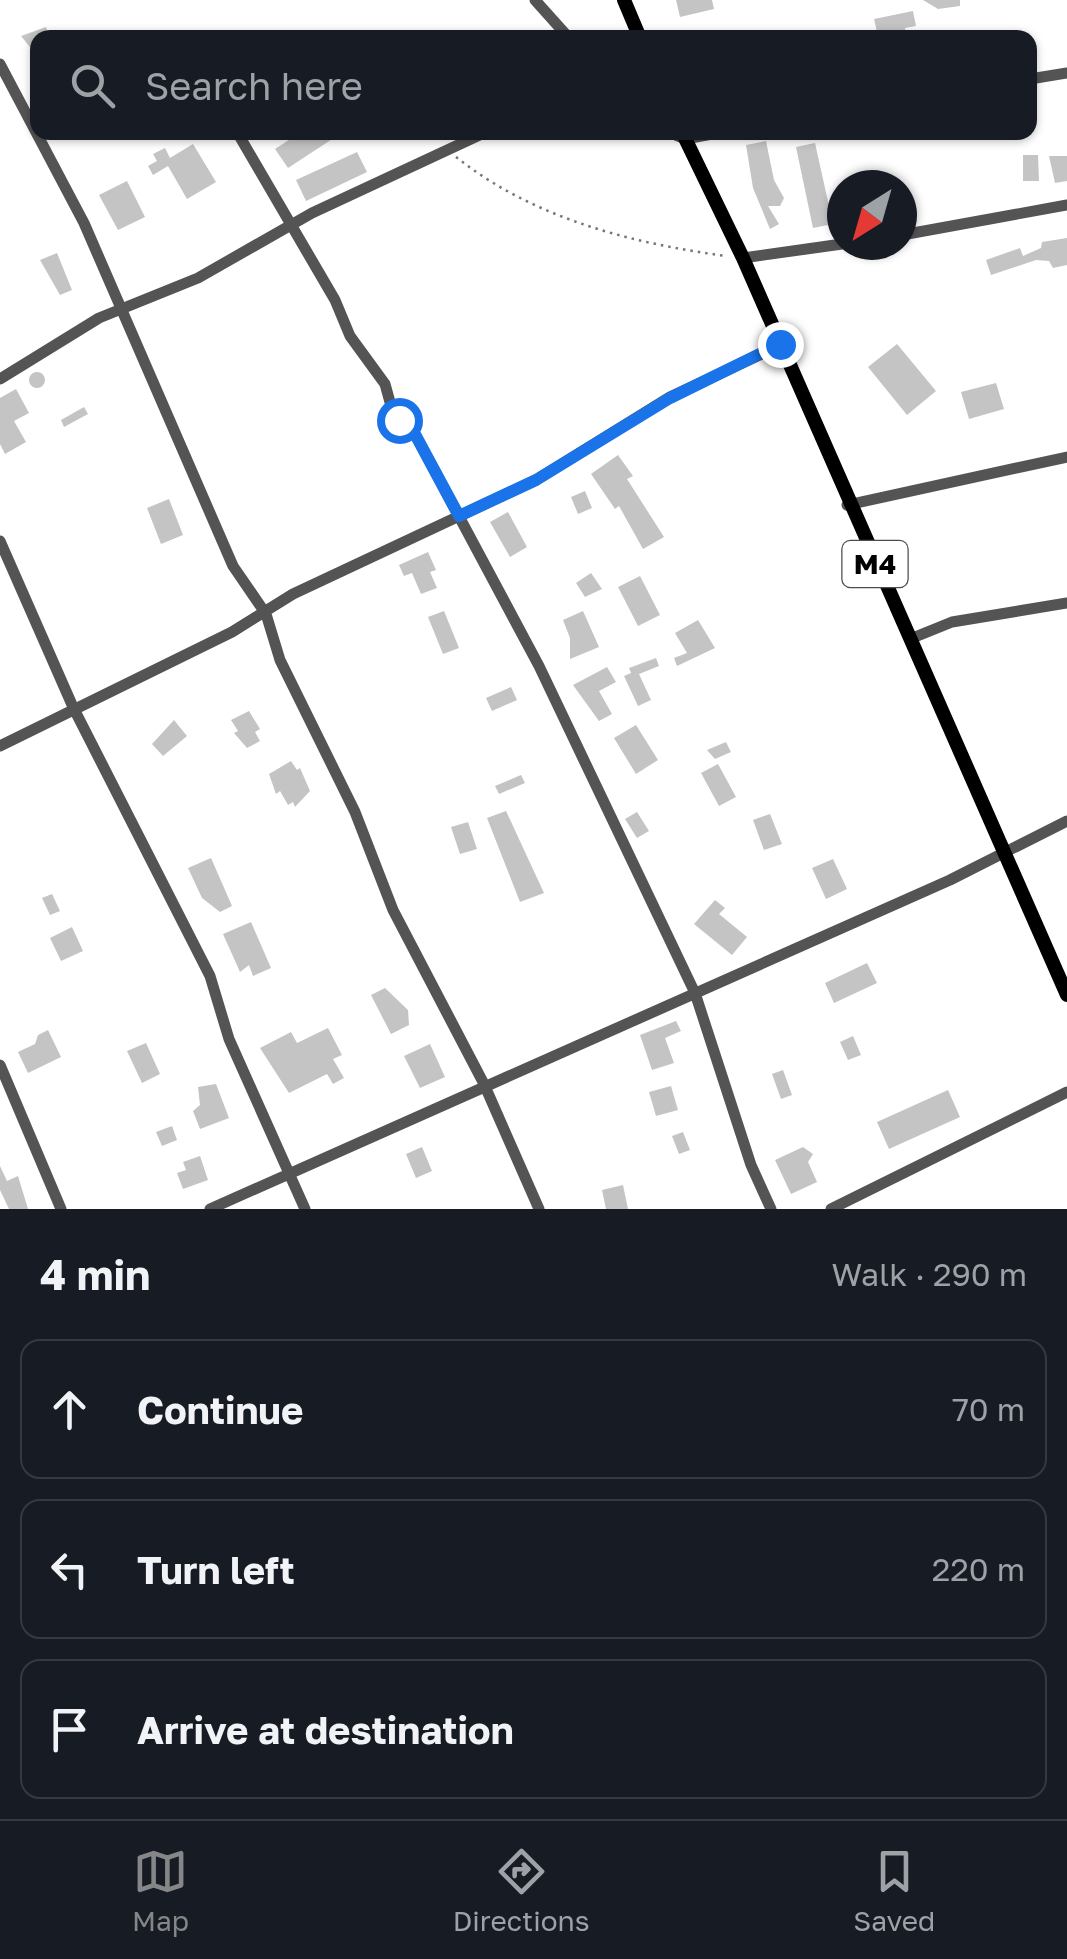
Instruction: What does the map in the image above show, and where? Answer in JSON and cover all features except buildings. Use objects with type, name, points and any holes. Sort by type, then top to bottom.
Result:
[{"type":"main road","points":[[624,0],[637,30]]},
{"type":"main road","name":"M4","points":[[686,140],[1007,852],[1067,996]]},
{"type":"street","points":[[535,0],[562,30]]},
{"type":"street","points":[[0,64],[30,121]]},
{"type":"street","points":[[1037,78],[1067,73]]},
{"type":"street","points":[[40,140],[84,223],[233,566],[266,614],[280,660],[356,812],[393,910],[484,1084],[539,1209]]},
{"type":"street","points":[[241,140],[335,300],[350,336],[384,384],[393,413],[416,436],[539,666],[695,993],[751,1165],[770,1209]]},
{"type":"street","points":[[0,379],[80,328],[198,278],[289,225],[471,140]]},
{"type":"street","points":[[917,233],[1067,205]]},
{"type":"street","points":[[742,258],[827,246]]},
{"type":"street","points":[[0,746],[266,614],[294,594],[536,480],[670,398],[780,344]]},
{"type":"street","points":[[848,505],[1067,457]]},
{"type":"street","points":[[0,542],[73,708],[210,976],[229,1039],[305,1209]]},
{"type":"street","points":[[910,639],[952,622],[1067,602]]},
{"type":"street","points":[[210,1209],[1007,852],[1067,821]]},
{"type":"street","points":[[0,1064],[61,1209]]},
{"type":"street","points":[[831,1209],[1067,1092]]},
{"type":"path","points":[[450,151],[490,184],[627,240],[742,258]]},
{"type":"route","points":[[399,420],[416,436],[459,516],[536,480],[670,398],[780,344]]}]
